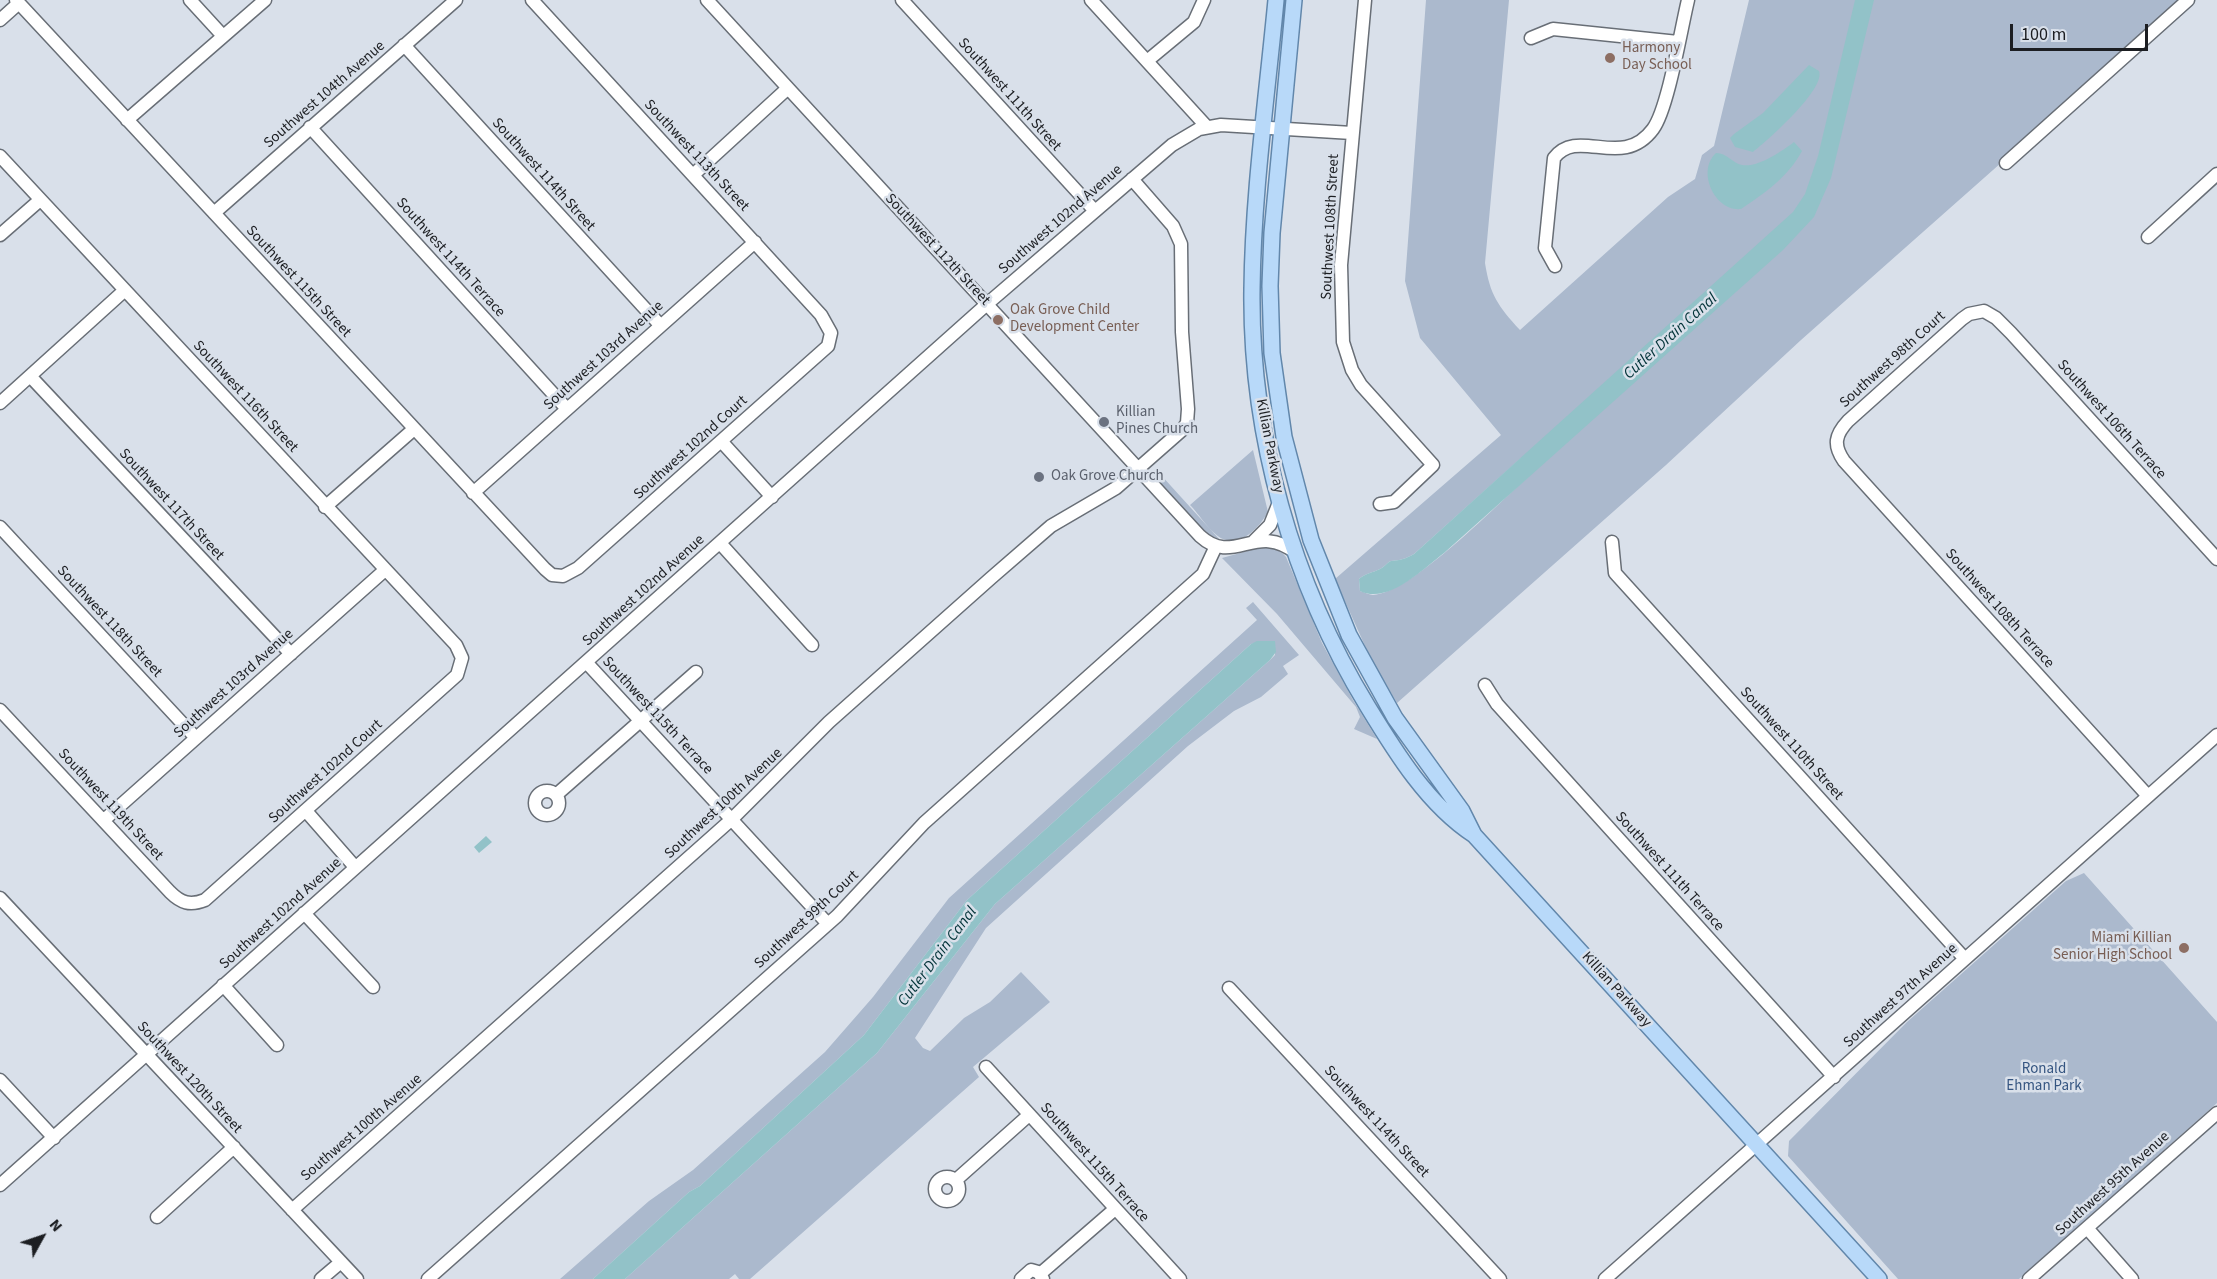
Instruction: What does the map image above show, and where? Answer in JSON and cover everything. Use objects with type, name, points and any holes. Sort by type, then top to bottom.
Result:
[{"type":"main road","name":"Killian Parkway","points":[[1276,0],[1253,250],[1252,310],[1261,412],[1280,500],[1296,553],[1333,643],[1374,716],[1452,821],[1474,835],[1758,1145]]},
{"type":"main road","name":"Killian Parkway","points":[[1294,0],[1272,243],[1270,316],[1280,414],[1299,502],[1328,587],[1366,669],[1406,735],[1462,811],[1474,835]]},
{"type":"main road","points":[[1758,1145],[1879,1279]]},
{"type":"street","points":[[190,0],[223,36]]},
{"type":"street","points":[[127,120],[265,0]]},
{"type":"street","name":"Southwest 104th Avenue","points":[[214,213],[456,0]]},
{"type":"street","name":"Southwest 113th Street","points":[[532,0],[828,322],[831,335]]},
{"type":"street","name":"Southwest 112th Street","points":[[707,0],[1138,470],[1200,536],[1216,546]]},
{"type":"street","name":"Southwest 111th Street","points":[[902,0],[1095,211]]},
{"type":"street","points":[[1091,0],[1207,127]]},
{"type":"street","points":[[1147,61],[1194,22],[1204,0]]},
{"type":"street","name":"Southwest 108th Street","points":[[1365,0],[1341,265],[1343,342],[1352,370],[1361,385],[1433,465],[1394,502],[1380,504]]},
{"type":"street","points":[[1555,267],[1545,248],[1554,159],[1561,150],[1571,145],[1619,150],[1632,147],[1644,139],[1661,115],[1688,0]]},
{"type":"street","points":[[2006,163],[2188,0]]},
{"type":"street","points":[[0,20],[18,2]]},
{"type":"street","name":"Southwest 115th Street","points":[[18,2],[548,572],[563,576]]},
{"type":"street","points":[[1531,38],[1553,29],[1678,42]]},
{"type":"street","name":"Southwest 114th Street","points":[[404,45],[660,325]]},
{"type":"street","points":[[693,175],[788,88]]},
{"type":"street","name":"Southwest 102nd Avenue","points":[[0,1185],[987,304],[1172,145],[1207,127],[1221,125],[1352,133]]},
{"type":"street","name":"Southwest 114th Terrace","points":[[310,128],[567,409]]},
{"type":"street","name":"Southwest 116th Street","points":[[0,156],[456,645],[462,662]]},
{"type":"street","points":[[2148,237],[2217,174]]},
{"type":"street","name":"Southwest 100th Avenue","points":[[292,1210],[732,819],[829,722],[1046,530],[1102,498],[1138,470],[1182,430],[1187,423],[1188,410],[1182,332],[1181,244],[1173,226],[1132,179]]},
{"type":"street","points":[[0,235],[40,200]]},
{"type":"street","name":"Southwest 103rd Avenue","points":[[473,493],[755,242]]},
{"type":"street","points":[[0,403],[125,291]]},
{"type":"street","name":"Southwest 98th Court","points":[[1836,438],[1848,421],[1894,379],[1962,319],[1976,311]]},
{"type":"street","name":"Southwest 106th Terrace","points":[[1976,311],[1984,311],[1996,318],[2217,559]]},
{"type":"street","name":"Southwest 102nd Court","points":[[563,576],[583,563],[828,346],[831,335]]},
{"type":"street","name":"Southwest 117th Street","points":[[30,376],[291,654]]},
{"type":"street","points":[[325,507],[414,429]]},
{"type":"street","name":"Southwest 108th Terrace","points":[[1836,438],[1837,450],[1844,461],[2148,796]]},
{"type":"street","points":[[722,441],[772,497]]},
{"type":"street","points":[[1216,546],[1240,547],[1254,541],[1270,525],[1280,500]]},
{"type":"street","name":"Southwest 118th Street","points":[[0,527],[196,738]]},
{"type":"street","points":[[1254,541],[1276,541],[1296,553]]},
{"type":"street","name":"Southwest 110th Street","points":[[1612,542],[1615,573],[1965,959]]},
{"type":"street","points":[[720,543],[812,645]]},
{"type":"street","name":"Southwest 99th Court","points":[[428,1279],[852,902],[930,817],[1203,574],[1216,546]]},
{"type":"street","name":"Southwest 103rd Avenue","points":[[104,820],[385,570]]},
{"type":"street","name":"Southwest 102nd Court","points":[[205,900],[457,675],[462,662]]},
{"type":"street","name":"Southwest 115th Terrace","points":[[586,662],[828,924]]},
{"type":"street","points":[[556,795],[696,672]]},
{"type":"street","name":"Southwest 111th Terrace","points":[[1485,685],[1497,704],[1834,1077]]},
{"type":"street","name":"Southwest 119th Street","points":[[0,710],[177,899],[189,904],[205,900]]},
{"type":"street","name":"Southwest 97th Avenue","points":[[1605,1279],[2217,735]]},
{"type":"street","points":[[306,811],[355,867]]},
{"type":"street","name":"Southwest 120th Street","points":[[0,898],[357,1279]]},
{"type":"street","points":[[304,913],[373,987]]},
{"type":"street","points":[[223,985],[277,1045]]},
{"type":"street","name":"Southwest 114th Street","points":[[1229,988],[1500,1279]]},
{"type":"street","name":"Southwest 115th Terrace","points":[[986,1067],[1180,1279]]},
{"type":"street","points":[[0,1080],[54,1138]]},
{"type":"street","name":"Southwest 95th Avenue","points":[[2029,1279],[2217,1113]]},
{"type":"street","points":[[956,1180],[1029,1115]]},
{"type":"street","points":[[157,1217],[234,1148]]},
{"type":"street","points":[[1021,1279],[1024,1273],[1031,1270],[1042,1277],[1115,1209]]},
{"type":"street","points":[[2087,1227],[2132,1279]]},
{"type":"street","points":[[321,1279],[341,1262]]},
{"type":"green space","points":[[1426,0],[1509,0],[1485,263],[1489,284],[1496,300],[1520,330],[1668,197],[1695,179],[1702,155],[1714,146],[1749,0],[2185,0],[1801,340],[1666,465],[1397,703],[1370,657],[1335,579],[1501,435],[1420,338],[1405,281]],"holes":[[[1521,458],[1533,472],[1479,523],[1433,563],[1410,579],[1390,590],[1373,595],[1360,591],[1359,579],[1390,562],[1414,554]]]},
{"type":"green space","points":[[1253,450],[1268,512],[1250,534],[1237,540],[1223,539],[1190,505]]},
{"type":"green space","points":[[1155,467],[1220,540],[1204,532],[1156,480]]},
{"type":"green space","points":[[1262,547],[1277,547],[1286,557],[1322,643],[1377,739],[1354,729],[1360,717],[1356,707],[1277,614],[1222,558]]},
{"type":"green space","points":[[1253,602],[1299,655],[1283,666],[1288,674],[1261,697],[1234,711],[1188,746],[986,928],[915,1038],[923,1048],[930,1051],[964,1018],[990,1002],[1021,972],[1050,1002],[973,1067],[979,1077],[750,1279],[739,1279],[735,1274],[729,1279],[625,1279],[877,1053],[995,904],[1270,660],[1275,655],[1275,641],[1251,644],[967,900],[864,1035],[700,1186],[689,1192],[593,1279],[560,1279],[649,1201],[693,1170],[825,1052],[873,997],[949,898],[1257,620],[1246,608]]},
{"type":"green space","name":"Ronald Ehman Park","points":[[2084,873],[2217,1022],[2217,1103],[2019,1279],[1898,1279],[1788,1156],[1789,1141],[1907,1022],[2066,881]]},
{"type":"water","name":"Cutler Drain Canal","points":[[1855,0],[1874,0],[1831,178],[1814,217],[1783,250],[1444,553],[1394,589],[1371,594],[1360,591],[1359,579],[1390,562],[1414,554],[1793,212],[1805,194],[1818,156]]},
{"type":"water","points":[[1809,65],[1819,71],[1819,79],[1805,102],[1753,152],[1735,147],[1730,138],[1763,113]]},
{"type":"water","points":[[1794,142],[1802,151],[1783,177],[1759,197],[1741,209],[1723,204],[1716,197],[1708,179],[1708,170],[1710,161],[1716,153],[1738,164],[1748,165],[1769,158]]},
{"type":"water","name":"Cutler Drain Canal","points":[[1257,641],[1275,641],[1276,652],[1270,660],[995,904],[877,1053],[625,1279],[593,1279],[689,1192],[700,1186],[864,1035],[967,900]]},
{"type":"water","points":[[486,836],[492,842],[479,853],[474,847]]},
{"type":"place","name":"Harmony Day School","points":[[1610,58]]},
{"type":"place","name":"Oak Grove Child Development Center","points":[[998,320]]},
{"type":"place","name":"Killian Pines Church","points":[[1104,422]]},
{"type":"place","name":"Oak Grove Church","points":[[1039,477]]},
{"type":"place","name":"Miami Killian Senior High School","points":[[2184,948]]}]
